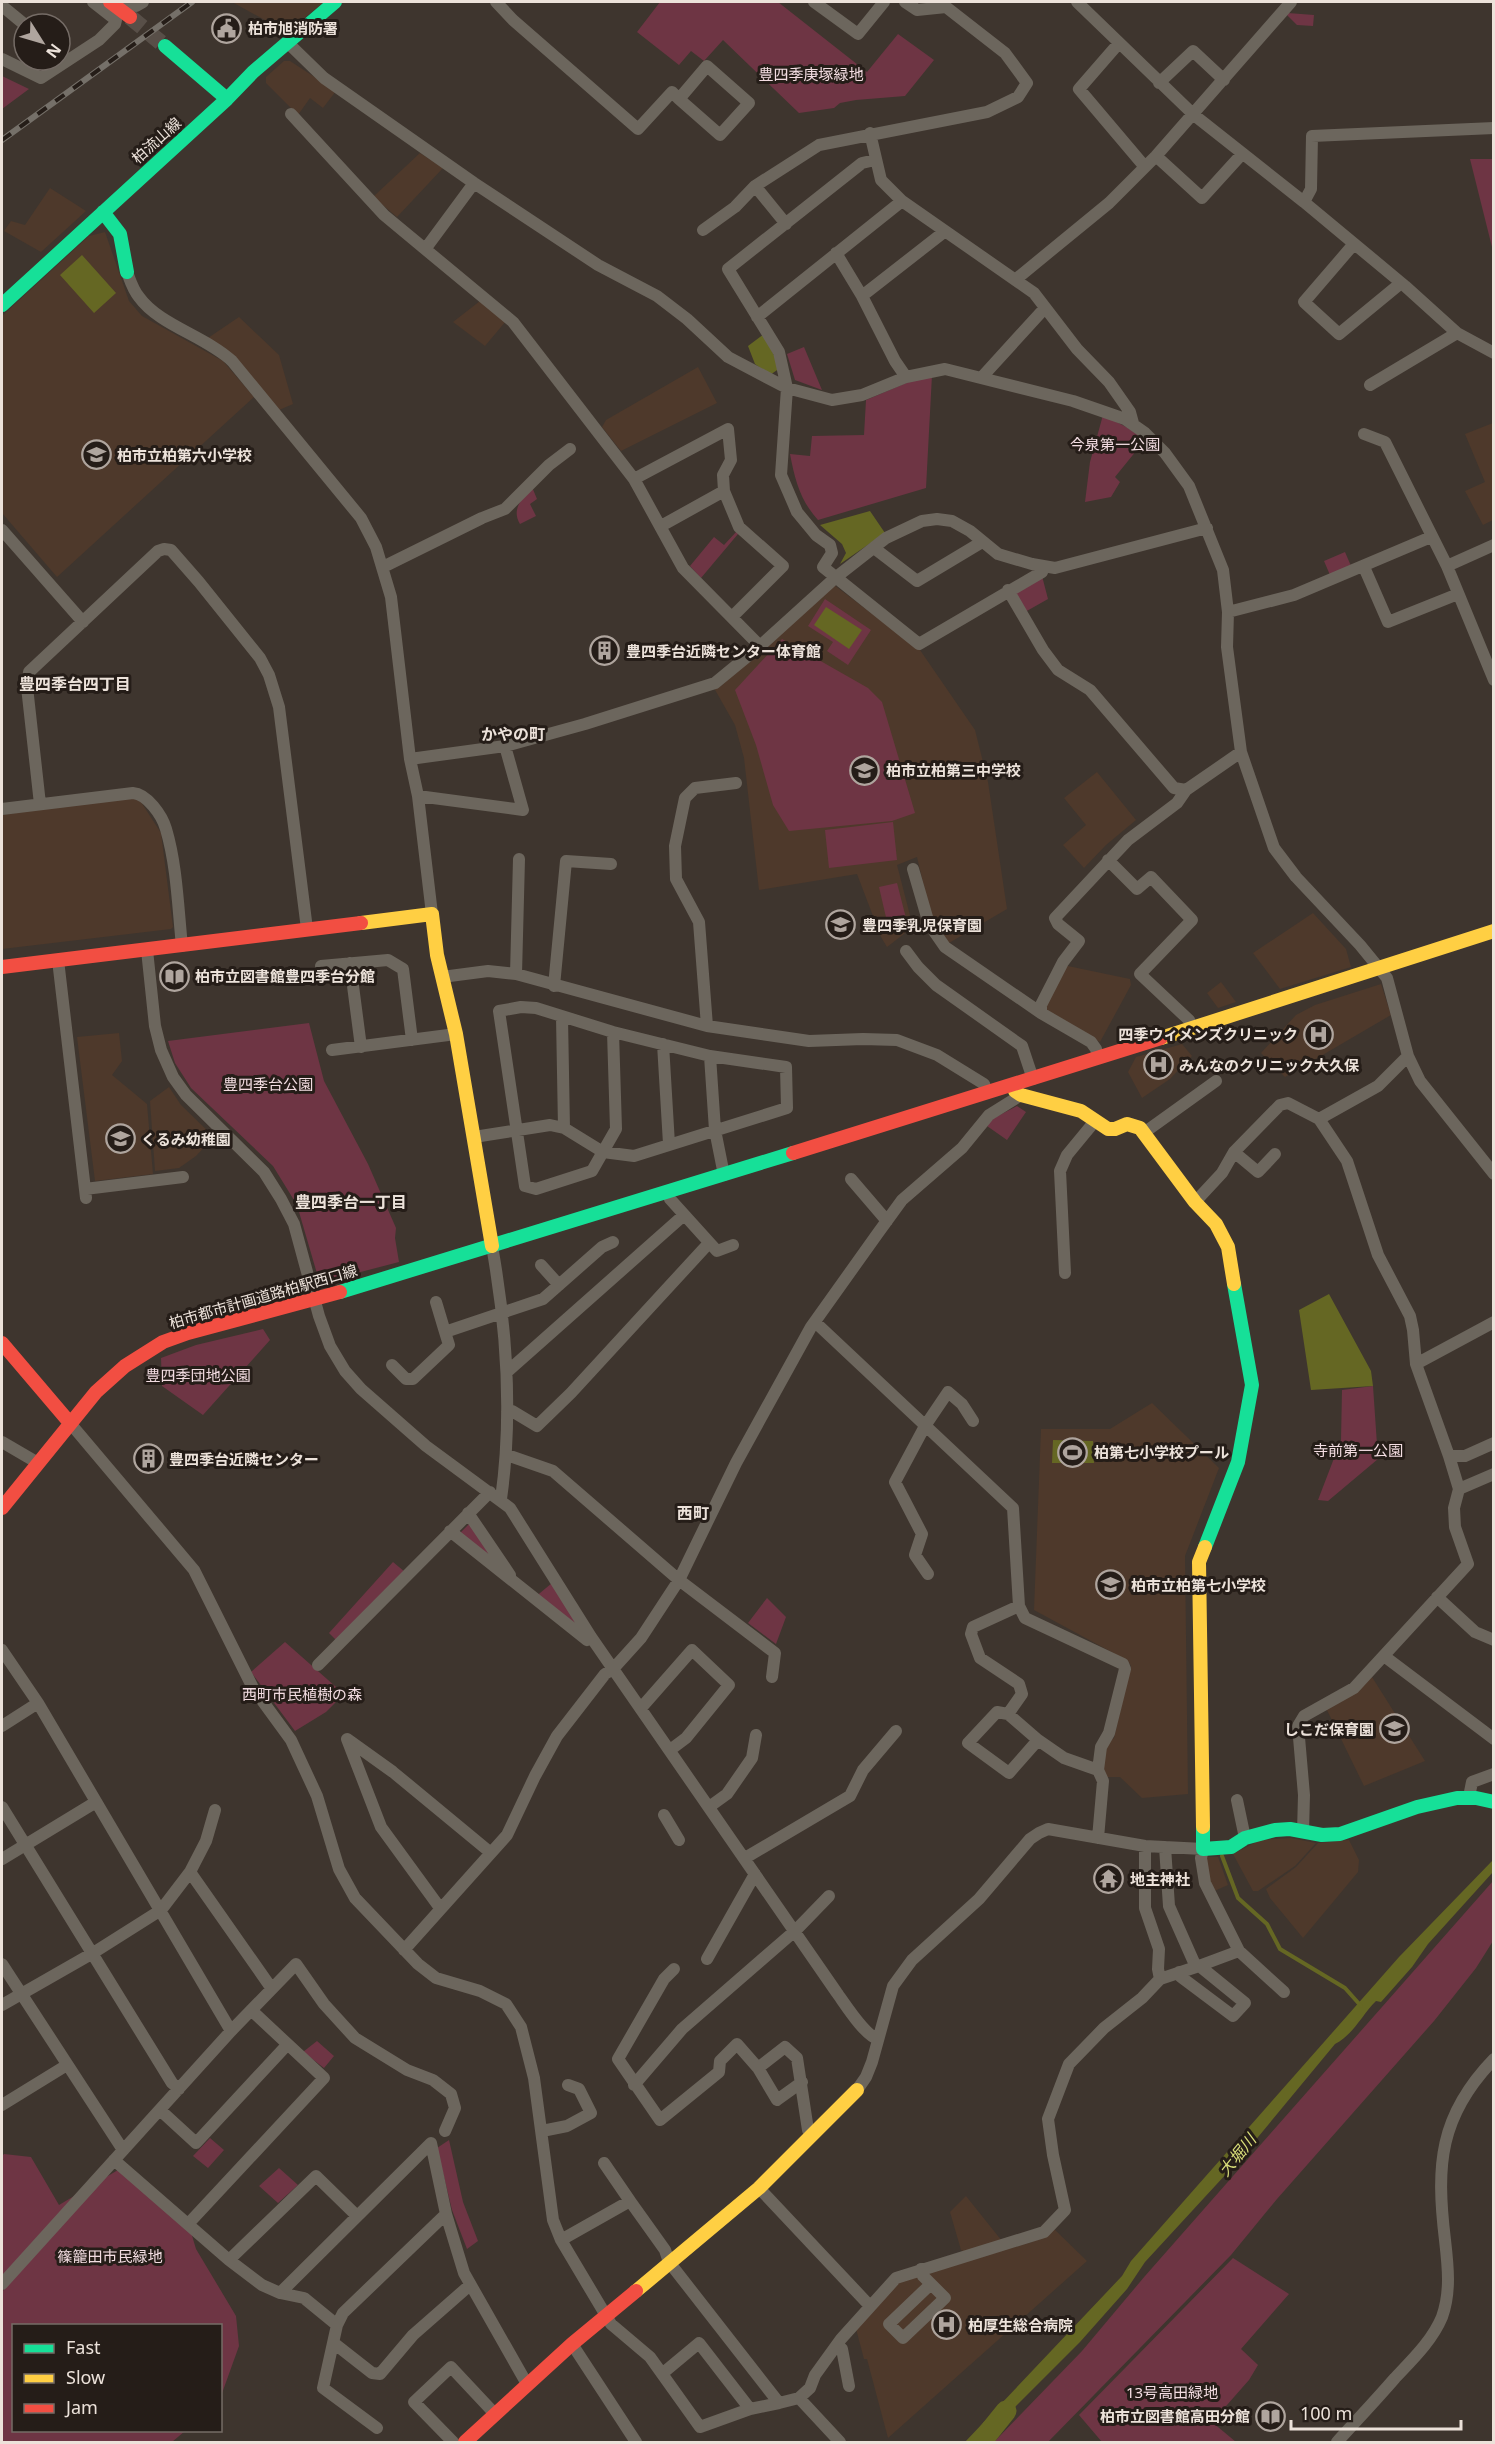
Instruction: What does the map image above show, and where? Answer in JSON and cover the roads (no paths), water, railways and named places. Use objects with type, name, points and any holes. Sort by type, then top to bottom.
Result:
[{"type":"street","points":[[72,52],[99,40],[115,24],[116,20],[93,2]]},
{"type":"street","points":[[110,2],[130,17]]},
{"type":"street","points":[[126,2],[136,6],[144,2]]},
{"type":"street","name":"柏流山線","points":[[2,305],[227,99],[253,72],[335,2]]},
{"type":"street","points":[[496,2],[513,20],[638,129],[672,92],[679,99],[720,135],[749,103],[707,66],[679,99]]},
{"type":"street","points":[[814,2],[858,34],[884,2]]},
{"type":"street","points":[[703,230],[735,207],[755,186],[819,145],[987,112],[1018,97],[1027,83],[1005,53],[946,7],[917,10],[905,2]]},
{"type":"street","points":[[1077,2],[1194,115],[1304,202],[1456,333],[1494,353]]},
{"type":"street","points":[[1015,280],[1109,203],[1156,156],[1291,2]]},
{"type":"street","points":[[287,42],[324,78],[474,183],[598,265],[657,296],[687,319],[728,357],[787,388],[832,400],[870,393],[906,377],[945,369],[1073,401],[1133,423],[1165,453],[1189,486],[1226,578],[1227,647],[1241,752],[1274,848],[1296,877],[1380,969],[1391,989],[1408,1056],[1420,1081],[1494,1174]]},
{"type":"street","points":[[1119,43],[1079,89],[1145,167]]},
{"type":"street","points":[[165,46],[227,99]]},
{"type":"street","points":[[1159,82],[1193,51],[1224,80]]},
{"type":"street","points":[[29,72],[41,78],[47,72]]},
{"type":"street","points":[[291,114],[373,204],[513,322],[634,479],[683,568],[733,616],[760,646]]},
{"type":"street","points":[[1304,202],[1311,189],[1312,136],[1494,128]]},
{"type":"street","points":[[870,134],[874,160],[881,180],[902,201],[1034,293],[1044,309],[1077,349],[1109,381],[1130,412],[1133,423]]},
{"type":"street","points":[[1156,156],[1202,198],[1242,154]]},
{"type":"street","points":[[874,160],[862,163],[728,269],[779,352],[787,388],[781,475],[797,512],[816,535],[830,545],[832,553],[823,567],[919,644],[1042,572],[1044,567]]},
{"type":"street","points":[[426,248],[474,183]]},
{"type":"street","points":[[755,186],[786,224]]},
{"type":"street","points":[[757,317],[902,201]]},
{"type":"street","points":[[103,212],[120,234],[127,272],[139,297],[150,309],[217,348],[242,372],[361,518],[376,547],[383,567],[391,597],[410,759],[418,796],[442,977],[456,1034],[503,1312],[508,1371],[507,1455],[501,1499]]},
{"type":"street","points":[[862,296],[944,232]]},
{"type":"street","points":[[1353,245],[1304,302],[1339,334],[1401,284]]},
{"type":"street","points":[[836,253],[906,377]]},
{"type":"street","points":[[982,377],[1044,309]]},
{"type":"street","points":[[1370,385],[1456,333]]},
{"type":"street","points":[[634,479],[728,429],[732,460],[723,475],[724,491],[739,527],[783,566],[733,616]]},
{"type":"street","points":[[1364,434],[1385,442],[1447,566],[1494,680]]},
{"type":"street","points":[[383,567],[505,509],[549,465],[570,449]]},
{"type":"street","points":[[661,526],[724,491]]},
{"type":"street","points":[[410,759],[505,746],[585,724],[715,683],[835,578],[886,538],[911,526],[937,519],[960,524],[998,554],[1054,568],[1207,528]]},
{"type":"street","points":[[2,530],[83,622]]},
{"type":"street","points":[[1228,612],[1294,595],[1431,537]]},
{"type":"street","points":[[874,548],[916,581],[982,542]]},
{"type":"street","points":[[1447,566],[1494,545]]},
{"type":"street","points":[[40,804],[27,687],[29,672],[158,551],[164,549],[176,554],[260,658],[269,675],[279,707],[307,929]]},
{"type":"street","points":[[1364,567],[1388,622],[1458,594]]},
{"type":"street","points":[[1008,591],[1043,650],[1058,670],[1090,690],[1174,788],[1186,790]]},
{"type":"street","points":[[418,796],[523,810],[505,746]]},
{"type":"street","points":[[1041,1013],[1041,1005],[1063,962],[1079,941],[1058,924],[1055,918],[1128,840],[1177,803],[1186,790],[1241,752]]},
{"type":"street","points":[[707,1026],[699,922],[676,879],[675,846],[685,798],[695,788],[736,783]]},
{"type":"street","points":[[2,809],[133,793],[140,793],[146,797],[166,826],[182,946]]},
{"type":"street","points":[[516,974],[519,859]]},
{"type":"street","points":[[1108,860],[1137,889],[1151,877],[1192,920],[1140,974],[1189,1020],[1192,1029]]},
{"type":"street","points":[[554,986],[566,861],[611,864]]},
{"type":"street","points":[[913,869],[929,924],[936,938],[945,947],[1041,1013],[1091,1042],[1098,1057]]},
{"type":"street","points":[[2,968],[432,914]]},
{"type":"street","name":"柏市都市計画道路柏駅西口線","points":[[2,1508],[70,1422],[109,1378],[141,1354],[163,1342],[188,1333],[314,1301],[987,1093],[1017,1090],[1033,1079],[1098,1057],[1192,1029],[1494,931]]},
{"type":"street","points":[[147,950],[157,1034],[161,1050],[173,1077],[186,1095],[264,1172],[281,1199],[294,1224],[314,1301],[330,1346],[345,1371],[361,1389],[426,1446],[501,1499],[510,1508],[591,1637],[755,1874],[861,2025],[874,2038],[878,2038]]},
{"type":"street","points":[[906,951],[918,968],[936,985],[1022,1046],[1033,1079]]},
{"type":"street","points":[[58,960],[85,1194],[183,1177]]},
{"type":"street","points":[[321,966],[388,960],[403,969],[412,1040]]},
{"type":"street","points":[[350,963],[361,1047]]},
{"type":"street","points":[[442,977],[488,971],[516,974],[707,1026],[809,1041],[897,1040],[937,1055],[984,1084],[987,1093]]},
{"type":"street","points":[[474,1137],[518,1130],[550,1125],[564,1128],[603,1152],[633,1156],[788,1108],[786,1067],[710,1056],[613,1032],[536,1008],[521,1007],[499,1011],[518,1130],[525,1186],[536,1189],[592,1171],[603,1152],[616,1129],[613,1032]]},
{"type":"street","points":[[562,1017],[564,1128]]},
{"type":"street","points":[[332,1050],[456,1034]]},
{"type":"street","points":[[663,1044],[669,1144]]},
{"type":"street","points":[[710,1056],[715,1130],[724,1175]]},
{"type":"street","points":[[1319,1119],[1378,1086],[1408,1056]]},
{"type":"street","points":[[1145,1132],[1216,1081]]},
{"type":"street","points":[[404,1950],[507,1835],[557,1736],[605,1674],[613,1669],[641,1638],[679,1580],[736,1463],[815,1322],[902,1200],[962,1148],[989,1115],[1017,1090],[1044,1102],[1081,1111],[1108,1129],[1127,1124],[1140,1128],[1195,1202],[1216,1224],[1228,1247],[1252,1385],[1238,1462],[1198,1562],[1203,1849],[1201,1858],[1205,1883],[1239,1951],[1284,1992]]},
{"type":"street","points":[[1195,1202],[1222,1173],[1234,1152],[1280,1105],[1288,1103],[1319,1119],[1347,1161],[1378,1255],[1410,1316],[1416,1364],[1459,1490],[1454,1508],[1455,1527],[1468,1564],[1354,1688],[1304,1716],[1298,1726],[1304,1795],[1303,1832]]},
{"type":"street","points":[[1065,1273],[1060,1171],[1067,1155],[1095,1121]]},
{"type":"street","points":[[1234,1152],[1258,1172],[1275,1154]]},
{"type":"street","points":[[851,1179],[887,1221]]},
{"type":"street","points":[[668,1192],[670,1199],[717,1251],[733,1245]]},
{"type":"street","points":[[508,1371],[684,1215]]},
{"type":"street","points":[[445,1332],[543,1299],[602,1247],[613,1242]]},
{"type":"street","points":[[507,1411],[537,1425],[571,1394],[709,1243]]},
{"type":"street","points":[[541,1265],[559,1285]]},
{"type":"street","points":[[392,1365],[406,1379],[414,1379],[449,1346],[436,1302]]},
{"type":"street","points":[[815,1322],[1013,1508],[1019,1606],[1025,1618],[1123,1664],[1125,1669],[1109,1733],[1101,1747],[1098,1770],[1103,1781],[1098,1838]]},
{"type":"street","points":[[1416,1364],[1494,1322]]},
{"type":"street","points":[[2,1344],[194,1570],[253,1688],[291,1740],[317,1796],[339,1869],[355,1898],[418,1964],[436,1978],[480,1991],[506,2004],[521,2027],[534,2078],[553,2220],[561,2240],[611,2324],[650,2357],[700,2427],[750,2409],[799,2398],[810,2388],[815,2375],[837,2345],[869,2306],[897,2278],[1044,2232],[1065,2210],[1048,2119],[1069,2064],[1104,2028],[1142,1998],[1160,1979],[1239,1951]]},
{"type":"street","points":[[928,1574],[915,1555],[922,1534],[895,1482],[925,1426],[948,1392],[962,1404],[973,1421]]},
{"type":"street","points":[[2,1442],[38,1463]]},
{"type":"street","points":[[1449,1456],[1465,1456],[1494,1443]]},
{"type":"street","points":[[507,1455],[554,1471],[679,1580],[775,1653],[772,1677]]},
{"type":"street","points":[[1459,1490],[1494,1474]]},
{"type":"street","points":[[318,1665],[490,1492]]},
{"type":"street","points":[[468,1513],[518,1586]]},
{"type":"street","points":[[450,1531],[587,1640],[591,1637]]},
{"type":"street","points":[[1437,1597],[1475,1632],[1494,1640]]},
{"type":"street","points":[[1008,1714],[1022,1694],[1019,1684],[980,1658],[971,1634],[973,1627],[1019,1606]]},
{"type":"street","points":[[2,1650],[38,1703],[231,2031]]},
{"type":"street","points":[[641,1708],[692,1650],[729,1685],[686,1738],[670,1750]]},
{"type":"street","points":[[1384,1656],[1494,1739]]},
{"type":"street","points":[[2,1726],[38,1703]]},
{"type":"street","points":[[1038,1740],[1010,1773],[968,1743],[997,1712],[1008,1714],[1038,1740],[1064,1758],[1098,1770]]},
{"type":"street","points":[[745,1858],[850,1796],[863,1770],[896,1731]]},
{"type":"street","points":[[709,1807],[727,1794],[752,1758],[756,1735]]},
{"type":"street","points":[[440,1908],[381,1827],[347,1739],[393,1772],[491,1853]]},
{"type":"street","points":[[1469,1797],[1472,1782],[1494,1774]]},
{"type":"street","points":[[465,2442],[572,2344],[759,2188],[857,2090],[866,2077],[893,1986],[912,1960],[979,1899],[1030,1839],[1048,1829],[1165,1848],[1231,1847],[1245,1838],[1275,1830],[1290,1829],[1340,1834],[1426,1805],[1469,1797],[1494,1803]]},
{"type":"street","points":[[1237,1800],[1245,1838]]},
{"type":"street","points":[[2,1859],[96,1802]]},
{"type":"street","points":[[2,1808],[172,2083],[179,2089]]},
{"type":"street","points":[[2,2005],[93,1953],[161,1910],[190,1872],[206,1841],[215,1810]]},
{"type":"street","points":[[664,1815],[679,1840]]},
{"type":"street","points":[[1145,1846],[1144,1908],[1159,1949],[1160,1979]]},
{"type":"street","points":[[1165,1848],[1169,1906],[1198,1966],[1245,2003],[1233,2016],[1181,1977],[1179,1972]]},
{"type":"street","points":[[190,1872],[272,1989]]},
{"type":"street","points":[[707,1959],[755,1874]]},
{"type":"street","points":[[634,2085],[682,2029],[796,1930],[829,1896]]},
{"type":"street","points":[[2,1964],[123,2150]]},
{"type":"street","points":[[2,2284],[231,2031],[296,1964],[324,2004],[355,2038],[406,2070],[433,2080],[451,2094],[455,2108],[445,2131]]},
{"type":"street","points":[[674,1969],[664,1979],[618,2059],[660,2120],[719,2072],[720,2061],[737,2044],[758,2068],[777,2100],[802,2082]]},
{"type":"street","points":[[189,2223],[324,2078],[251,2010]]},
{"type":"street","points":[[160,2110],[196,2143],[287,2045]]},
{"type":"street","points":[[758,2068],[785,2047],[797,2058],[807,2130],[812,2135]]},
{"type":"street","points":[[1337,2442],[1413,2359],[1431,2337],[1442,2316],[1449,2274],[1441,2182],[1446,2134],[1466,2091],[1494,2059]]},
{"type":"street","points":[[2,2105],[68,2065]]},
{"type":"street","points":[[542,2131],[567,2126],[591,2113],[579,2090],[568,2085]]},
{"type":"street","points":[[280,2293],[431,2143],[446,2214],[464,2272],[526,2384]]},
{"type":"street","points":[[114,2160],[262,2285],[280,2293],[304,2298],[337,2325]]},
{"type":"street","points":[[604,2163],[665,2250],[669,2262],[779,2403]]},
{"type":"street","points":[[230,2260],[316,2176],[357,2216]]},
{"type":"street","points":[[759,2188],[869,2306]]},
{"type":"street","points":[[561,2240],[630,2201]]},
{"type":"street","points":[[377,2428],[323,2388],[335,2344],[337,2325],[343,2313],[446,2214]]},
{"type":"street","points":[[921,2269],[923,2276],[931,2284],[945,2298],[903,2338],[889,2324],[931,2284]]},
{"type":"street","points":[[335,2344],[372,2373],[380,2374],[413,2335],[470,2285]]},
{"type":"street","points":[[663,2373],[699,2343],[750,2409]]},
{"type":"street","points":[[572,2344],[636,2442]]},
{"type":"street","points":[[837,2345],[842,2349],[849,2386]]},
{"type":"street","points":[[453,2442],[414,2402],[451,2367],[495,2414]]},
{"type":"street","points":[[799,2398],[840,2442]]},
{"type":"water","points":[[82,255],[116,293],[94,313],[60,275]]},
{"type":"water","points":[[764,334],[780,368],[770,375],[755,364],[748,346]]},
{"type":"water","points":[[870,511],[885,533],[840,564],[846,553],[842,544],[820,525]]},
{"type":"water","points":[[826,607],[862,630],[849,649],[814,625]]},
{"type":"water","points":[[1329,1294],[1371,1371],[1373,1386],[1311,1390],[1299,1310]]},
{"type":"water","name":"柏第七小学校プール","points":[[1053,1440],[1093,1441],[1094,1463],[1052,1463]]},
{"type":"water","points":[[1493,1860],[1493,1872],[1428,1944],[1412,1967],[1381,2002],[1376,2001],[1352,2030],[1335,2044],[1239,2160],[1145,2262],[1127,2289],[1080,2342],[980,2442],[965,2442],[1122,2276],[1131,2261],[1399,1957]]},
{"type":"waterway","points":[[1222,1856],[1238,1898],[1267,1924],[1280,1949],[1345,1988],[1361,2006]]},
{"type":"waterway","name":"大堀川","points":[[981,2442],[1006,2411]]},
{"type":"tunnel","points":[[130,17],[165,46]]},
{"type":"railway","points":[[2,140],[192,2]]},
{"type":"place","name":"柏市旭消防署","points":[[227,28]]},
{"type":"place","name":"柏市立柏第六小学校","points":[[96,455]]},
{"type":"place","name":"豊四季台近隣センター体育館","points":[[605,651]]},
{"type":"place","name":"柏市立柏第三中学校","points":[[865,770]]},
{"type":"place","name":"豊四季乳児保育園","points":[[841,925]]},
{"type":"place","name":"柏市立図書館豊四季台分館","points":[[174,976]]},
{"type":"place","name":"四季ウィメンズクリニック","points":[[1319,1034]]},
{"type":"place","name":"みんなのクリニック大久保","points":[[1158,1065]]},
{"type":"place","name":"くるみ幼稚園","points":[[120,1139]]},
{"type":"place","name":"柏第七小学校プール","points":[[1073,1452]]},
{"type":"place","name":"豊四季台近隣センター","points":[[148,1459]]},
{"type":"place","name":"柏市立柏第七小学校","points":[[1110,1585]]},
{"type":"place","name":"しこだ保育園","points":[[1395,1729]]},
{"type":"place","name":"地主神社","points":[[1109,1879]]},
{"type":"place","name":"柏厚生総合病院","points":[[947,2325]]},
{"type":"place","name":"柏市立図書館高田分館","points":[[1271,2416]]},
{"type":"district","name":"豊四季台四丁目","points":[[75,684]]},
{"type":"district","name":"かやの町","points":[[513,734]]},
{"type":"district","name":"豊四季台一丁目","points":[[351,1202]]},
{"type":"district","name":"西町","points":[[693,1513]]},
{"type":"park label","name":"豊四季庚塚緑地","points":[[811,74]]},
{"type":"park label","name":"今泉第一公園","points":[[1115,444]]},
{"type":"park label","name":"豊四季台公園","points":[[268,1084]]},
{"type":"park label","name":"豊四季団地公園","points":[[198,1375]]},
{"type":"park label","name":"寺前第一公園","points":[[1358,1450]]},
{"type":"park label","name":"西町市民植樹の森","points":[[302,1694]]},
{"type":"park label","name":"篠籠田市民緑地","points":[[110,2256]]},
{"type":"park label","name":"13号高田緑地","points":[[1172,2392]]}]
